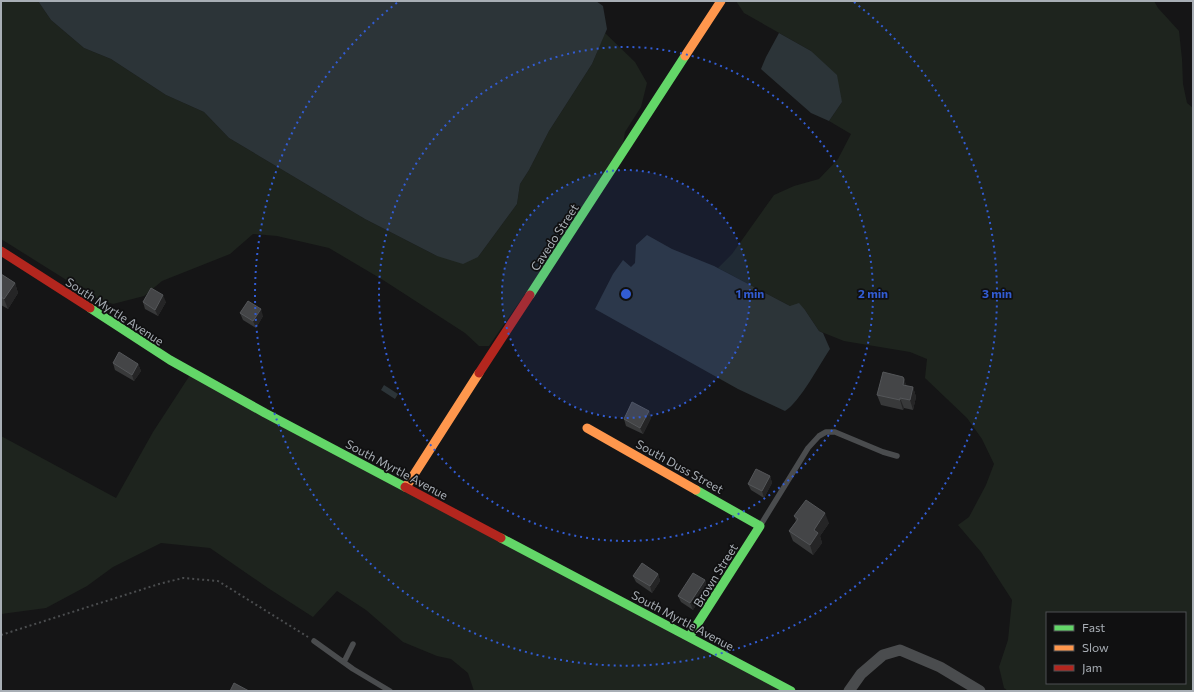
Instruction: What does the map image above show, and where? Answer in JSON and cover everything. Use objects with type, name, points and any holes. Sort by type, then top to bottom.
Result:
[{"type":"street","name":"Cavedo Street","points":[[406,487],[607,178],[718,2]]},
{"type":"street","name":"South Myrtle Avenue","points":[[1,251],[170,360],[265,413],[791,691]]},
{"type":"street","name":"South Duss Street","points":[[587,428],[760,526]]},
{"type":"street","name":"Brown Street","points":[[689,637],[760,526]]},
{"type":"street","points":[[849,691],[862,674],[883,655],[900,650],[940,667],[980,691]]},
{"type":"lane","points":[[760,526],[808,448],[819,436],[826,432],[835,432],[883,452],[897,456]]},
{"type":"lane","points":[[314,641],[390,691]]},
{"type":"lane","points":[[344,662],[353,644]]},
{"type":"path","points":[[1,635],[183,578],[218,581],[314,641]]},
{"type":"shaded area","points":[[1,1],[38,1],[51,20],[84,48],[111,59],[166,95],[204,112],[229,138],[365,219],[437,256],[478,257],[517,204],[520,184],[549,131],[592,64],[605,33],[635,62],[647,83],[641,107],[625,132],[621,155],[489,346],[479,346],[465,333],[383,280],[329,248],[277,236],[253,234],[230,254],[162,281],[144,296],[113,304],[82,293],[76,286],[1,239]]},
{"type":"shaded area","points":[[38,1],[596,1],[603,6],[607,29],[592,64],[549,131],[520,184],[517,204],[478,257],[463,264],[437,256],[365,219],[229,138],[204,112],[166,95],[111,59],[84,48],[51,20]]},
{"type":"shaded area","points":[[736,1],[1154,1],[1158,8],[1179,31],[1183,84],[1187,103],[1193,108],[1193,691],[1008,691],[1004,688],[999,667],[1008,640],[1012,600],[981,552],[958,525],[969,517],[986,485],[994,464],[982,439],[967,418],[925,378],[927,359],[910,352],[844,341],[819,331],[805,310],[790,306],[718,268],[732,254],[774,195],[794,186],[819,179],[838,159],[851,134],[829,121],[842,102],[811,51],[744,13]]},
{"type":"shaded area","points":[[779,33],[811,51],[837,75],[842,102],[829,121],[811,113],[761,69]]},
{"type":"shaded area","points":[[647,235],[672,249],[714,266],[790,306],[799,303],[805,310],[819,331],[823,333],[830,349],[803,392],[785,411],[738,389],[595,309],[613,274],[623,260],[631,267],[635,263],[636,245]]},
{"type":"shaded area","points":[[192,372],[791,691],[474,691],[468,673],[451,659],[437,656],[403,642],[366,610],[337,591],[313,617],[210,548],[161,543],[113,567],[87,586],[46,608],[1,614],[1,436],[116,498],[153,432]]},
{"type":"shaded area","points":[[384,385],[398,394],[395,399],[381,390]]},
{"type":"building","points":[[1,274],[15,283],[4,299],[1,297]]},
{"type":"building","points":[[151,288],[163,295],[155,310],[143,302]]},
{"type":"building","points":[[248,301],[261,309],[253,321],[240,313]]},
{"type":"building","points":[[119,352],[138,364],[132,375],[113,363]]},
{"type":"building","points":[[883,372],[903,377],[903,385],[913,387],[910,400],[900,398],[900,400],[877,395]]},
{"type":"building","points":[[632,402],[649,411],[640,428],[624,419]]},
{"type":"building","points":[[756,469],[770,476],[762,491],[748,484]]},
{"type":"building","points":[[806,500],[825,513],[814,530],[818,533],[810,545],[789,531],[798,519],[794,516]]},
{"type":"building","points":[[642,563],[658,574],[650,586],[633,576]]},
{"type":"building","points":[[693,573],[705,580],[690,603],[678,596]]},
{"type":"building","points":[[234,683],[249,691],[230,691]]},
{"type":"traffic: fast","points":[[530,295],[685,56]]},
{"type":"traffic: fast","points":[[90,308],[170,360],[265,413],[405,487]]},
{"type":"traffic: fast","points":[[689,637],[760,526],[696,490]]},
{"type":"traffic: fast","points":[[501,538],[791,691]]},
{"type":"traffic: slow","points":[[685,56],[721,1]]},
{"type":"traffic: slow","points":[[406,487],[479,373]]},
{"type":"traffic: slow","points":[[587,428],[696,490]]},
{"type":"traffic: jam","points":[[1,251],[90,308]]},
{"type":"traffic: jam","points":[[479,373],[530,295]]},
{"type":"traffic: jam","points":[[405,487],[501,538]]}]
